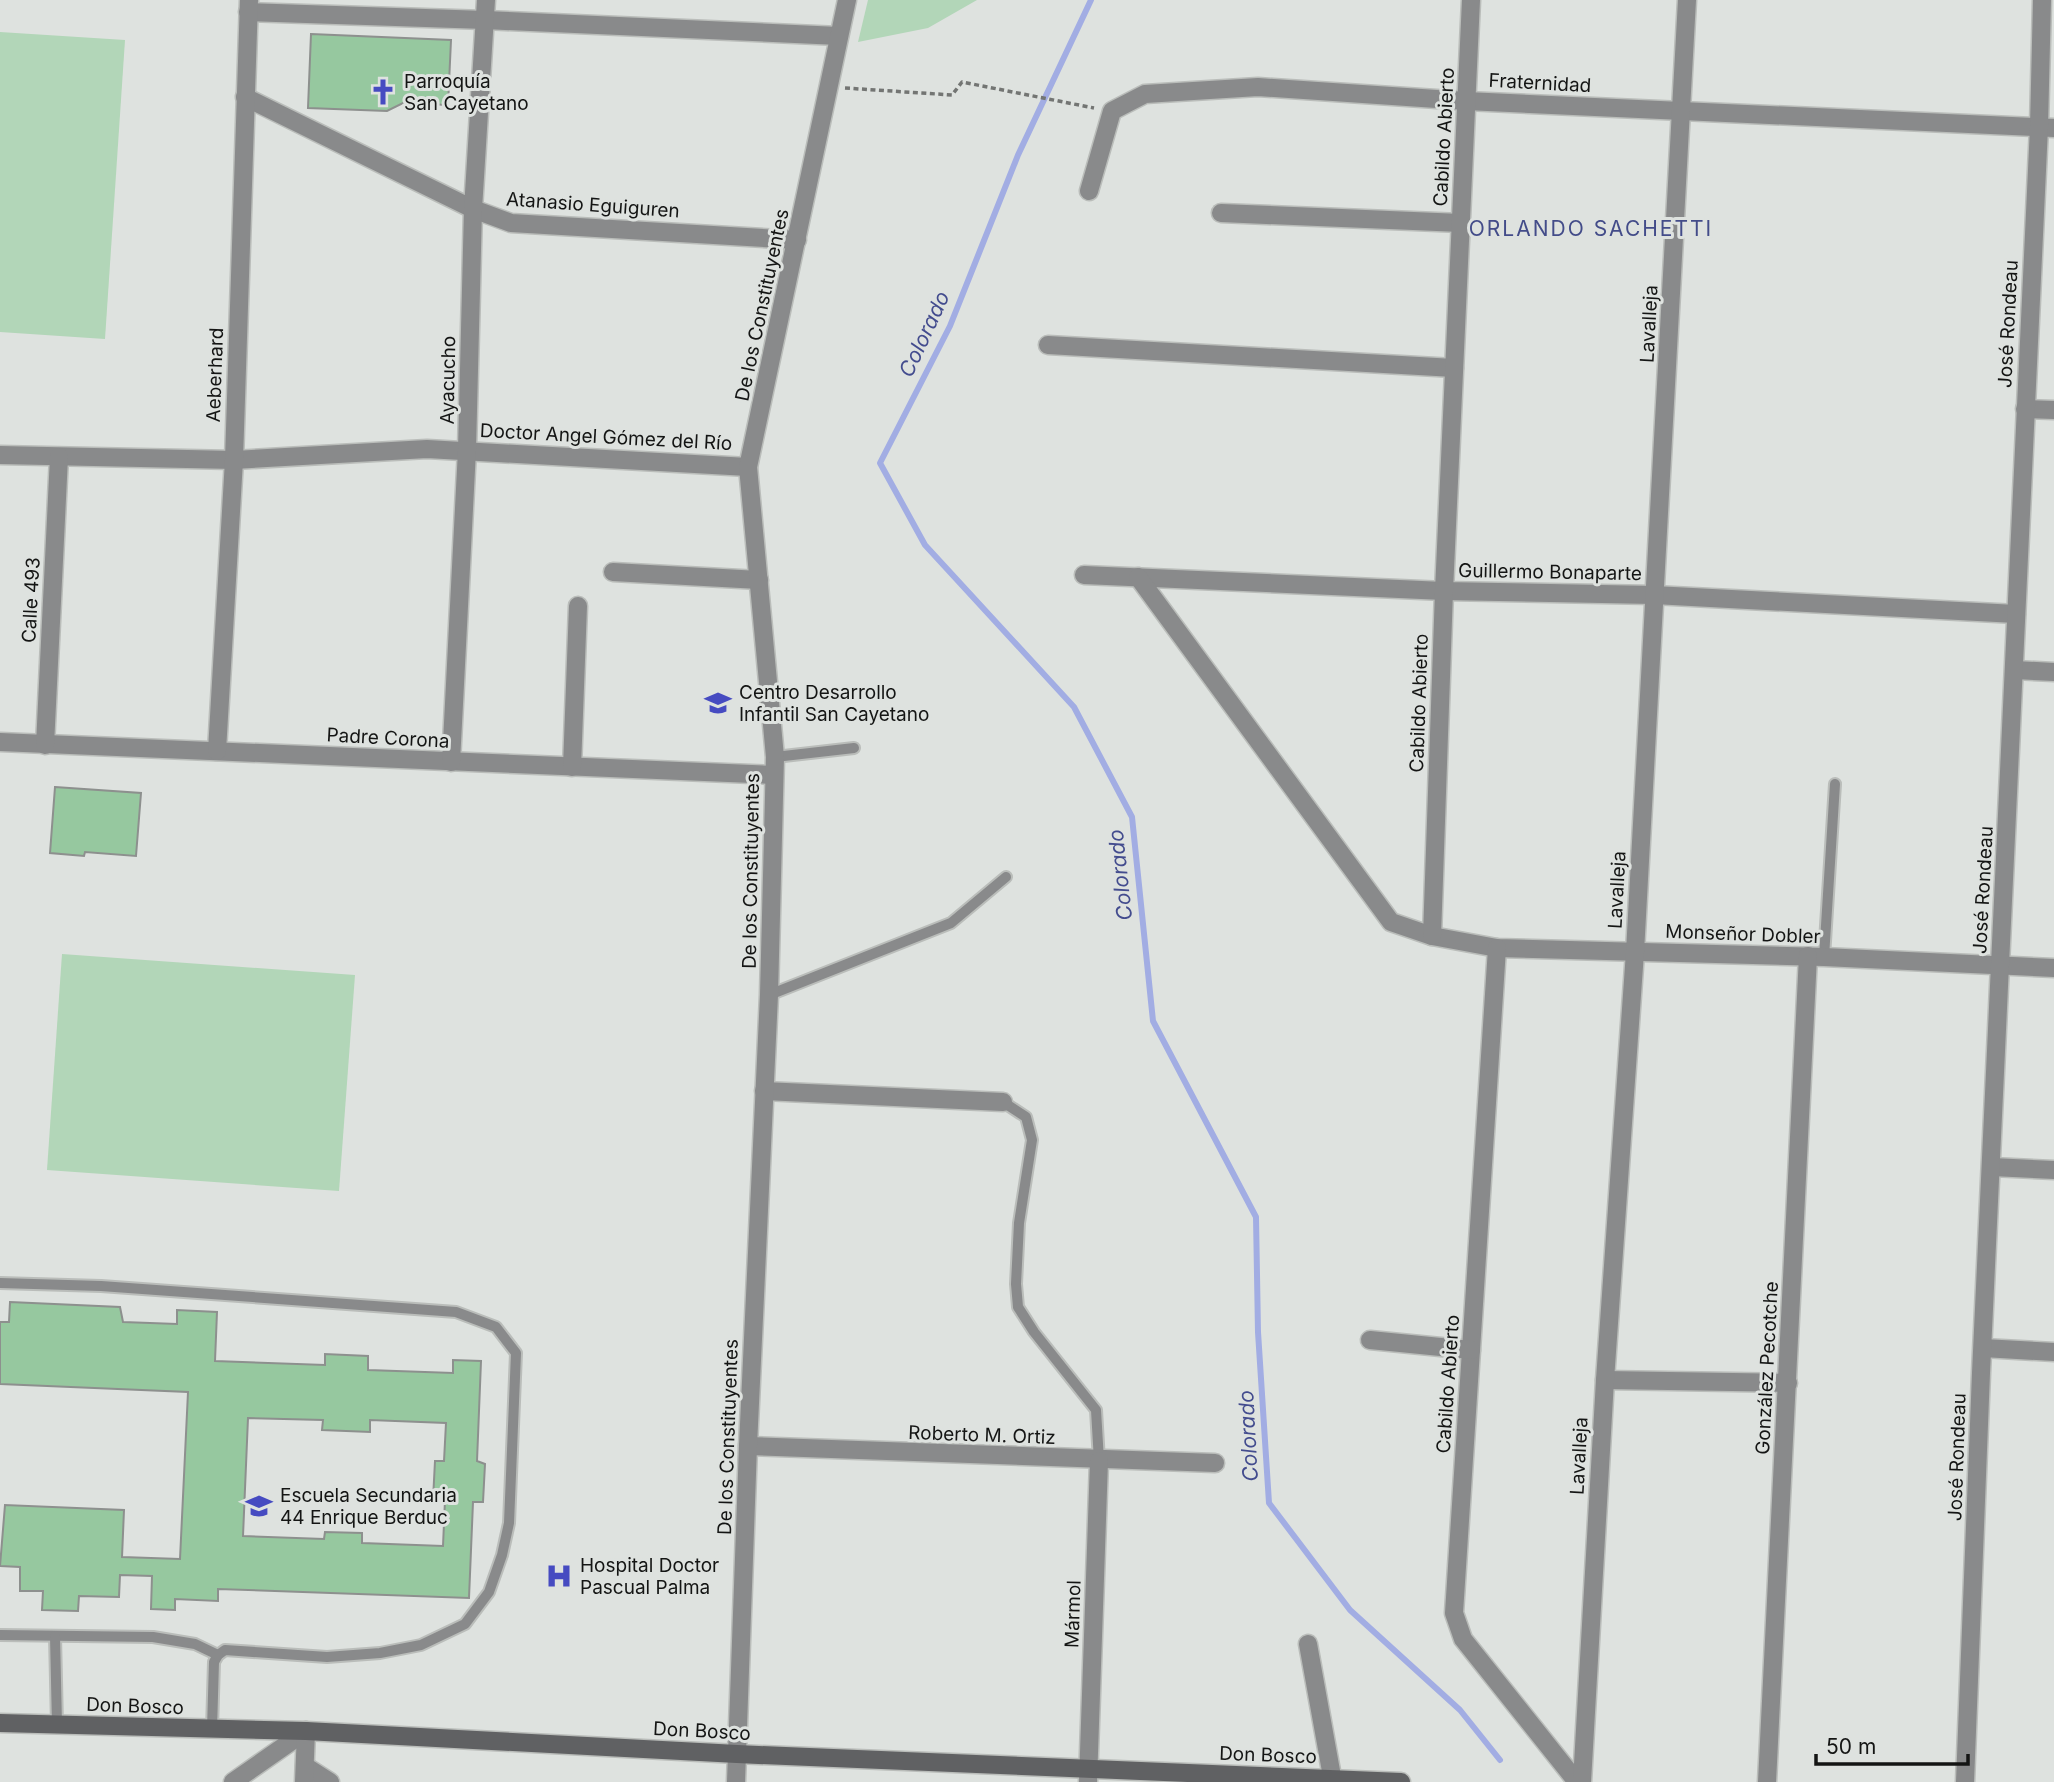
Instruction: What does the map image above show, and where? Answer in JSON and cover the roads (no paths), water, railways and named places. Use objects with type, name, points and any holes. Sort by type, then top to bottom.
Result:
[{"type":"main road","name":"Don Bosco","points":[[0,1723],[306,1731],[1088,1775],[1401,1782]]},
{"type":"street","name":"Ayacucho","points":[[451,762],[467,450],[473,209],[486,0]]},
{"type":"street","name":"De los Constituyentes","points":[[736,1782],[769,995],[775,766],[748,467],[847,0]]},
{"type":"street","name":"Cabildo Abierto","points":[[1432,936],[1444,591],[1471,0]]},
{"type":"street","name":"Lavalleja","points":[[1580,1782],[1635,952],[1687,0]]},
{"type":"street","name":"José Rondeau","points":[[1965,1782],[2025,409],[2046,127],[2042,0]]},
{"type":"street","points":[[248,6],[839,36]]},
{"type":"street","name":"Aeberhard","points":[[217,751],[234,460],[248,6]]},
{"type":"street","name":"Fraternidad","points":[[1089,191],[1112,111],[1145,94],[1258,87],[1466,101],[2046,127]]},
{"type":"street","name":"Atanasio Eguiguren","points":[[245,97],[473,209],[511,223],[797,240]]},
{"type":"street","points":[[1221,213],[1461,223]]},
{"type":"street","points":[[1048,345],[1454,368]]},
{"type":"street","points":[[2025,409],[2054,410]]},
{"type":"street","name":"Doctor Angel Gómez del Río","points":[[0,455],[234,460],[426,449],[748,467]]},
{"type":"street","name":"Calle 493","points":[[45,745],[59,457]]},
{"type":"street","points":[[613,572],[759,580]]},
{"type":"street","name":"Guillermo Bonaparte","points":[[1084,575],[1444,591],[1654,595],[2016,614]]},
{"type":"street","points":[[1138,577],[1391,922],[1432,936]]},
{"type":"street","points":[[572,767],[578,606]]},
{"type":"street","points":[[2015,670],[2054,672]]},
{"type":"street","name":"Padre Corona","points":[[0,743],[572,767],[775,766]]},
{"type":"street","name":"Monseñor Dobler","points":[[1432,936],[1497,948],[1816,956],[2054,968]]},
{"type":"street","name":"Cabildo Abierto","points":[[1497,948],[1454,1613],[1462,1639],[1580,1782]]},
{"type":"street","name":"González Pecotche","points":[[1767,1782],[1788,1383],[1816,956]]},
{"type":"street","points":[[764,1091],[1003,1102]]},
{"type":"street","points":[[1992,1167],[2054,1170]]},
{"type":"street","points":[[1370,1340],[1471,1350]]},
{"type":"street","points":[[1983,1348],[2054,1352]]},
{"type":"street","points":[[1605,1380],[1788,1383]]},
{"type":"street","name":"Roberto M. Ortiz","points":[[748,1446],[1099,1461],[1215,1463]]},
{"type":"street","name":"Mármol","points":[[1088,1775],[1099,1461]]},
{"type":"street","points":[[1308,1644],[1332,1780]]},
{"type":"street","points":[[306,1731],[304,1774],[330,1782]]},
{"type":"street","points":[[233,1782],[306,1731]]},
{"type":"lane","points":[[775,766],[854,748]]},
{"type":"lane","points":[[1816,956],[1835,784]]},
{"type":"lane","points":[[769,995],[951,923],[1006,877]]},
{"type":"lane","points":[[1003,1102],[1026,1117],[1032,1140],[1019,1223],[1016,1284],[1018,1307],[1034,1332],[1096,1410],[1099,1461]]},
{"type":"lane","points":[[0,1283],[101,1286],[456,1312],[496,1326],[516,1353],[509,1523],[502,1555],[489,1592],[465,1624],[421,1645],[380,1653],[327,1657],[225,1650],[214,1662],[212,1729]]},
{"type":"lane","points":[[0,1635],[153,1637],[195,1643],[218,1655]]},
{"type":"lane","points":[[55,1636],[57,1725]]},
{"type":"waterway","name":"Colorado","points":[[1091,0],[1018,155],[950,326],[880,463],[925,545],[1074,707],[1132,817],[1153,1021],[1256,1217],[1258,1332],[1269,1503],[1350,1610],[1460,1710],[1500,1760]]},
{"type":"place","name":"Parroquía San Cayetano","points":[[383,92]]},
{"type":"place","name":"Centro Desarrollo Infantil San Cayetano","points":[[718,703]]},
{"type":"place","name":"Escuela Secundaria 44 Enrique Berduc","points":[[259,1506]]},
{"type":"place","name":"Hospital Doctor Pascual Palma","points":[[559,1576]]},
{"type":"district","name":"ORLANDO SACHETTI","points":[[1591,228]]}]
